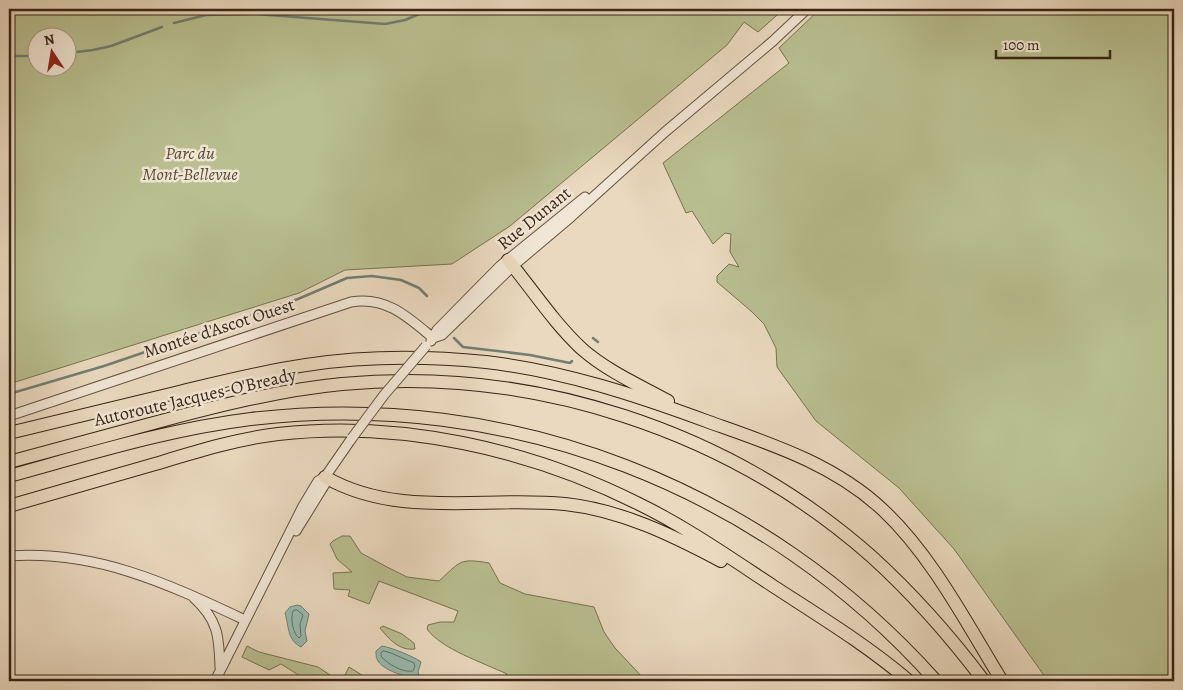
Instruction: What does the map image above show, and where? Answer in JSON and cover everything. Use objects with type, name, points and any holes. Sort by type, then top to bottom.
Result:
[{"type":"highway","points":[[510,263],[566,332],[586,352],[615,373],[698,418]]},
{"type":"highway","points":[[9,433],[271,371],[329,362],[384,358],[451,359],[494,363],[535,370],[604,386],[785,450],[818,464],[851,484],[873,501],[902,529],[925,558],[1002,681]]},
{"type":"highway","name":"Autoroute Jacques-O'Bready","points":[[9,462],[222,405],[268,394],[320,386],[374,382],[444,382],[496,386],[555,397],[629,417],[686,439],[741,466],[799,501],[856,543],[908,591],[951,639],[984,681]]},
{"type":"highway","name":"Autoroute Jacques-O'Bready","points":[[9,476],[176,432],[265,418],[339,414],[400,416],[459,422],[511,432],[577,449],[628,467],[690,494],[743,522],[795,555],[849,597],[900,642],[936,681]]},
{"type":"highway","points":[[9,506],[207,449],[260,437],[299,432],[348,431],[424,437],[468,445],[516,456],[558,469],[601,486],[644,507],[683,528],[798,602],[870,650],[909,681]]},
{"type":"highway","points":[[325,477],[358,493],[396,501],[430,503],[534,502],[566,504],[607,512],[671,536],[798,602]]},
{"type":"street","name":"Rue Dunant","points":[[215,681],[303,506],[318,481],[325,477],[388,390],[433,338],[442,335],[510,263],[571,217],[665,132],[807,9]]},
{"type":"street","name":"Montée d'Ascot Ouest","points":[[9,416],[351,302],[374,302],[389,306],[404,314],[433,338]]},
{"type":"street","points":[[9,556],[55,556],[103,563],[137,572],[245,620]]},
{"type":"street","points":[[186,593],[205,609],[213,621],[219,639],[220,670]]},
{"type":"green space","name":"Parc du Mont-Bellevue","points":[[9,9],[784,9],[758,32],[744,22],[727,45],[510,226],[452,264],[345,270],[299,293],[9,384]]},
{"type":"green space","points":[[820,9],[1174,9],[1174,681],[1048,681],[954,549],[899,488],[816,421],[777,367],[776,348],[764,324],[717,282],[717,276],[729,264],[739,267],[730,252],[731,234],[725,233],[713,244],[692,211],[686,213],[663,163],[789,63],[779,48]]},
{"type":"green space","points":[[342,536],[350,536],[361,553],[407,577],[439,581],[457,565],[466,561],[489,563],[500,583],[525,594],[594,607],[604,632],[615,648],[646,681],[500,681],[507,674],[452,649],[442,643],[427,629],[428,625],[440,622],[454,622],[458,611],[379,581],[369,604],[348,596],[350,590],[334,589],[333,573],[352,572],[337,559],[330,544]]},
{"type":"green space","points":[[383,626],[402,634],[414,643],[415,649],[399,646],[380,628]]},
{"type":"green space","points":[[247,646],[259,652],[318,667],[339,681],[300,681],[300,676],[281,664],[269,670],[242,657]]},
{"type":"green space","points":[[349,667],[365,677],[365,681],[339,681]]},
{"type":"water","points":[[301,606],[309,614],[305,631],[307,641],[301,647],[291,637],[285,613],[290,607]]},
{"type":"water","points":[[382,646],[391,648],[421,662],[418,672],[420,678],[403,675],[384,667],[376,655],[376,651]]},
{"type":"waterway","points":[[174,23],[206,15],[256,14],[385,24],[405,20],[431,9]]},
{"type":"waterway","points":[[78,52],[111,46],[162,27]]},
{"type":"waterway","points":[[9,58],[13,56],[28,56]]},
{"type":"waterway","points":[[9,394],[151,350],[298,299],[347,278],[372,276],[401,280],[419,288],[427,296]]},
{"type":"waterway","points":[[454,338],[463,347],[530,355],[570,363],[572,361]]},
{"type":"waterway","points":[[593,338],[598,342]]}]
